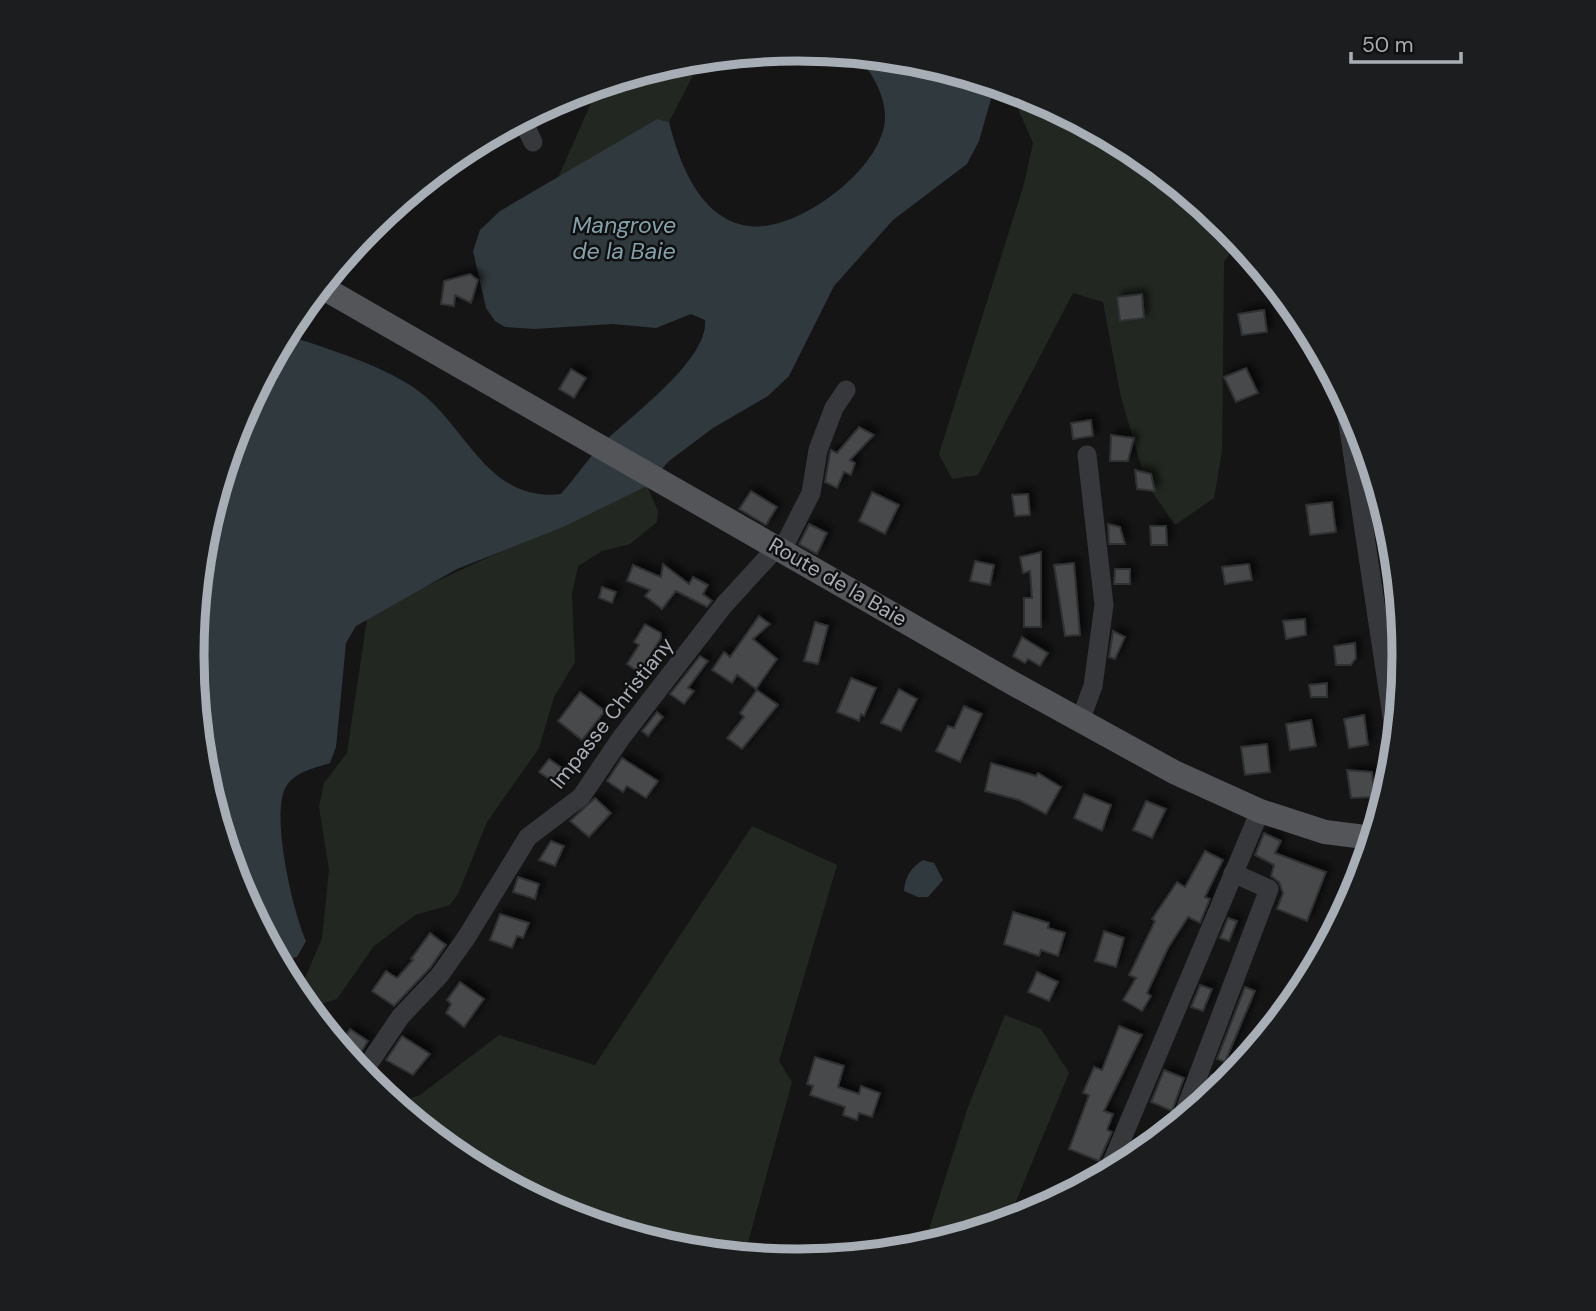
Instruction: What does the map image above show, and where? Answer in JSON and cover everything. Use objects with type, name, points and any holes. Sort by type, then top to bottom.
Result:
[{"type":"main road","name":"Route de la Baie","points":[[329,291],[1080,721],[1174,772],[1260,811],[1325,832],[1364,837]]},
{"type":"street","points":[[526,128],[533,142]]},
{"type":"street","name":"Impasse Christiany","points":[[368,1065],[401,1016],[439,976],[466,938],[528,837],[581,797],[621,738],[724,605],[779,548],[811,493],[818,450],[834,408],[846,390]]},
{"type":"street","points":[[1350,436],[1390,703]]},
{"type":"street","points":[[1080,721],[1093,686],[1104,605],[1087,455]]},
{"type":"street","points":[[1115,1158],[1260,811]]},
{"type":"street","points":[[1187,1104],[1269,889],[1233,873]]},
{"type":"shaded area","points":[[696,71],[669,122],[657,119],[558,178],[593,98],[644,81]]},
{"type":"shaded area","points":[[1013,102],[1061,123],[1128,161],[1190,209],[1232,250],[1224,262],[1222,451],[1214,498],[1175,525],[1146,483],[1121,397],[1103,302],[1073,293],[978,475],[952,479],[939,454],[1024,184],[1033,143]]},
{"type":"shaded area","points":[[647,486],[658,511],[657,522],[630,544],[602,551],[578,566],[572,594],[575,662],[554,697],[539,748],[487,822],[459,892],[450,905],[415,915],[374,946],[337,999],[318,1005],[303,984],[322,938],[329,870],[319,807],[324,783],[347,753],[367,619],[470,565]]},
{"type":"shaded area","points":[[752,826],[837,865],[779,1061],[792,1082],[747,1247],[720,1245],[644,1230],[571,1205],[468,1150],[404,1100],[420,1095],[499,1035],[595,1065]]},
{"type":"shaded area","points":[[1005,1015],[1041,1029],[1069,1073],[1013,1209],[952,1230],[927,1235],[968,1107]]},
{"type":"water","name":"Mangrove de la Baie","points":[[865,66],[952,81],[992,94],[979,141],[967,164],[893,220],[834,286],[789,376],[768,396],[713,428],[669,461],[647,486],[563,527],[457,569],[356,626],[346,643],[336,747],[330,763],[296,776],[287,785],[282,798],[285,862],[295,908],[306,941],[297,957],[287,959],[249,883],[224,809],[209,733],[204,656],[209,578],[224,502],[249,428],[296,338],[351,357],[400,379],[432,402],[495,474],[513,486],[535,493],[561,494],[599,447],[680,371],[703,336],[705,320],[691,314],[656,328],[613,324],[534,329],[505,327],[495,321],[486,308],[473,251],[480,230],[500,211],[657,119],[669,122],[679,154],[694,187],[717,213],[749,226],[769,225],[790,219],[813,208],[854,176],[870,157],[881,137],[885,118],[883,100]]},
{"type":"water","points":[[923,860],[934,863],[943,880],[928,897],[918,897],[904,891],[909,873]]},
{"type":"building","points":[[470,274],[478,280],[471,303],[455,295],[454,306],[441,304],[444,281]]},
{"type":"building","points":[[1142,294],[1144,318],[1120,321],[1117,297]]},
{"type":"building","points":[[1264,310],[1267,332],[1242,335],[1238,314]]},
{"type":"building","points":[[1246,368],[1258,393],[1236,402],[1224,377]]},
{"type":"building","points":[[571,369],[586,378],[574,398],[559,389]]},
{"type":"building","points":[[1091,420],[1093,436],[1073,439],[1071,423]]},
{"type":"building","points":[[859,427],[874,435],[850,460],[855,463],[851,475],[844,472],[837,488],[825,482],[831,450],[837,453]]},
{"type":"building","points":[[1111,435],[1134,438],[1128,461],[1110,461]]},
{"type":"building","points":[[1135,470],[1151,474],[1155,491],[1137,489]]},
{"type":"building","points":[[751,491],[777,507],[766,525],[739,509]]},
{"type":"building","points":[[872,492],[899,505],[885,534],[859,521]]},
{"type":"building","points":[[1028,494],[1030,515],[1015,516],[1012,495]]},
{"type":"building","points":[[1332,502],[1336,532],[1310,535],[1306,505]]},
{"type":"building","points":[[809,524],[827,533],[817,554],[799,544]]},
{"type":"building","points":[[1108,524],[1120,527],[1125,544],[1109,544]]},
{"type":"building","points":[[1150,526],[1166,526],[1167,545],[1151,545]]},
{"type":"building","points":[[1041,552],[1041,627],[1024,627],[1024,598],[1032,598],[1030,571],[1023,573],[1020,557]]},
{"type":"building","points":[[975,561],[994,565],[990,585],[970,581]]},
{"type":"building","points":[[1074,563],[1080,635],[1065,636],[1054,565]]},
{"type":"building","points":[[663,564],[689,584],[693,577],[708,585],[703,594],[712,601],[707,607],[676,591],[662,609],[645,596],[650,590],[627,581],[633,565],[661,577]]},
{"type":"building","points":[[1249,564],[1252,580],[1225,584],[1222,567]]},
{"type":"building","points":[[1115,569],[1130,569],[1130,584],[1114,584]]},
{"type":"building","points":[[602,587],[616,592],[612,603],[599,598]]},
{"type":"building","points":[[759,616],[770,624],[753,639],[777,659],[756,689],[737,675],[732,683],[712,670],[724,652],[730,657]]},
{"type":"building","points":[[1305,619],[1306,635],[1286,639],[1283,621]]},
{"type":"building","points":[[815,622],[828,626],[818,664],[804,661]]},
{"type":"building","points":[[645,624],[661,633],[661,638],[640,673],[627,664],[639,645],[634,642]]},
{"type":"building","points":[[1113,631],[1125,637],[1115,659],[1109,657]]},
{"type":"building","points":[[1022,637],[1048,653],[1040,666],[1028,659],[1025,663],[1013,656]]},
{"type":"building","points":[[1355,643],[1356,658],[1351,665],[1336,665],[1334,646]]},
{"type":"building","points":[[700,656],[708,661],[688,688],[694,691],[684,704],[670,694]]},
{"type":"building","points":[[851,678],[876,688],[864,716],[861,714],[859,721],[837,712]]},
{"type":"building","points":[[1327,683],[1327,697],[1311,697],[1309,685]]},
{"type":"building","points":[[899,689],[917,699],[901,731],[881,723]]},
{"type":"building","points":[[757,690],[778,705],[742,749],[727,738],[744,717],[740,713]]},
{"type":"building","points":[[580,692],[605,711],[582,740],[558,721]]},
{"type":"building","points":[[964,706],[982,714],[960,762],[936,751],[948,726],[954,728]]},
{"type":"building","points":[[657,712],[663,717],[648,736],[642,731]]},
{"type":"building","points":[[1364,715],[1368,745],[1349,748],[1344,719]]},
{"type":"building","points":[[1311,720],[1316,746],[1290,750],[1286,724]]},
{"type":"building","points":[[1267,744],[1270,772],[1245,775],[1241,747]]},
{"type":"building","points":[[622,758],[658,781],[646,798],[627,786],[623,792],[607,781]]},
{"type":"building","points":[[549,759],[565,770],[555,783],[539,772]]},
{"type":"building","points":[[991,763],[1036,776],[1038,773],[1061,787],[1046,814],[1019,800],[985,791]]},
{"type":"building","points":[[1347,770],[1372,772],[1375,797],[1351,798]]},
{"type":"building","points":[[1084,794],[1111,805],[1102,831],[1074,818]]},
{"type":"building","points":[[595,798],[611,813],[589,837],[570,821]]},
{"type":"building","points":[[1146,801],[1166,809],[1152,838],[1133,830]]},
{"type":"building","points":[[1264,833],[1281,841],[1275,853],[1326,872],[1307,921],[1277,909],[1283,893],[1279,882],[1271,876],[1274,865],[1255,855]]},
{"type":"building","points":[[551,841],[564,846],[555,866],[539,860]]},
{"type":"building","points":[[1205,851],[1223,860],[1205,897],[1210,899],[1200,923],[1188,917],[1168,948],[1147,993],[1151,996],[1142,1011],[1123,1000],[1136,978],[1129,975],[1155,921],[1152,919],[1177,882],[1185,887]]},
{"type":"building","points":[[518,877],[539,884],[535,899],[513,892]]},
{"type":"building","points":[[1013,912],[1049,923],[1048,928],[1065,933],[1058,956],[1041,950],[1039,956],[1004,944]]},
{"type":"building","points":[[500,914],[529,923],[523,938],[517,936],[512,948],[490,940]]},
{"type":"building","points":[[1228,918],[1237,921],[1229,941],[1220,938]]},
{"type":"building","points":[[1104,931],[1124,938],[1116,967],[1095,961]]},
{"type":"building","points":[[430,933],[446,945],[430,968],[394,1006],[372,991],[386,971],[397,978],[413,960],[411,959]]},
{"type":"building","points":[[1037,972],[1058,982],[1049,1001],[1028,992]]},
{"type":"building","points":[[460,982],[484,999],[464,1027],[446,1013],[451,1004],[447,1000]]},
{"type":"building","points":[[1200,985],[1212,989],[1203,1011],[1191,1007]]},
{"type":"building","points":[[1245,987],[1255,991],[1225,1062],[1217,1059]]},
{"type":"building","points":[[1119,1026],[1142,1035],[1104,1111],[1113,1114],[1107,1130],[1112,1132],[1099,1161],[1069,1149],[1089,1095],[1083,1093],[1094,1067],[1102,1070]]},
{"type":"building","points":[[350,1029],[368,1041],[359,1056],[344,1038]]},
{"type":"building","points":[[402,1036],[430,1054],[413,1075],[386,1060]]},
{"type":"building","points":[[815,1057],[844,1066],[838,1087],[859,1094],[861,1086],[880,1093],[872,1117],[859,1113],[857,1120],[843,1115],[845,1107],[810,1095],[813,1086],[807,1084]]},
{"type":"building","points":[[1164,1070],[1184,1078],[1172,1111],[1151,1102]]},
{"type":"building","points":[[1211,1075],[1216,1078],[1207,1087]]}]
